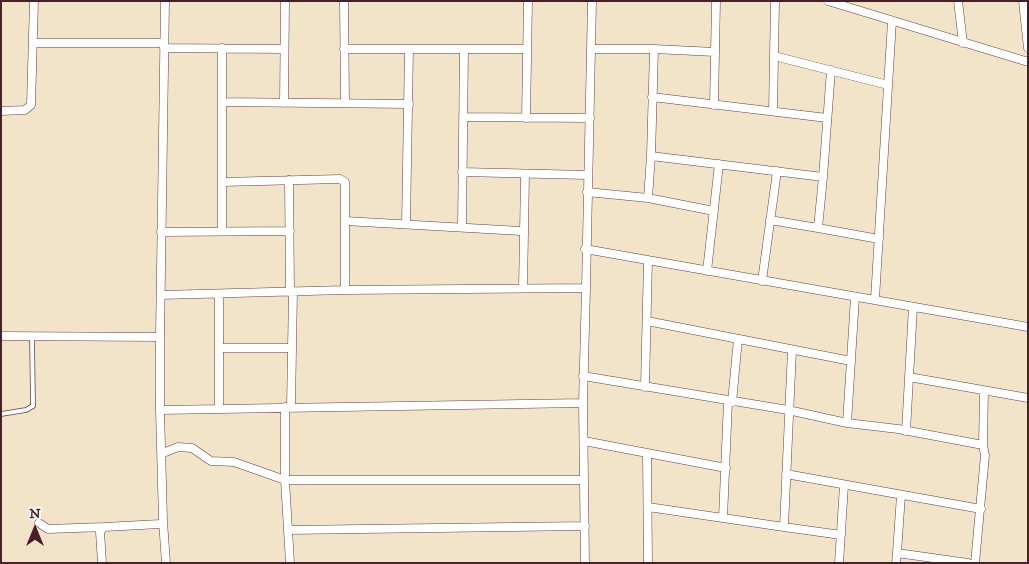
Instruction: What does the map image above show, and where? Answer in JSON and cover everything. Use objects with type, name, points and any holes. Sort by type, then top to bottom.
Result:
[{"type":"street","points":[[1,111],[25,110],[31,105],[34,1]]},
{"type":"street","points":[[165,1],[160,410],[166,563]]},
{"type":"street","points":[[284,103],[285,1]]},
{"type":"street","points":[[344,1],[345,103]]},
{"type":"street","points":[[526,118],[528,1]]},
{"type":"street","points":[[585,563],[583,376],[592,1]]},
{"type":"street","points":[[714,104],[716,1]]},
{"type":"street","points":[[773,111],[774,1]]},
{"type":"street","points":[[828,1],[1028,62]]},
{"type":"street","points":[[958,1],[963,43]]},
{"type":"street","points":[[1023,1],[1028,48]]},
{"type":"street","points":[[875,299],[892,21]]},
{"type":"street","points":[[33,43],[284,49]]},
{"type":"street","points":[[222,48],[222,231]]},
{"type":"street","points":[[344,49],[527,49]]},
{"type":"street","points":[[406,224],[409,49]]},
{"type":"street","points":[[462,227],[464,49]]},
{"type":"street","points":[[592,49],[654,49],[715,52]]},
{"type":"street","points":[[648,198],[654,49]]},
{"type":"street","points":[[774,56],[888,85]]},
{"type":"street","points":[[818,228],[831,70]]},
{"type":"street","points":[[652,98],[827,118]]},
{"type":"street","points":[[222,102],[409,104]]},
{"type":"street","points":[[463,117],[590,118]]},
{"type":"street","points":[[651,156],[823,176]]},
{"type":"street","points":[[707,271],[719,164]]},
{"type":"street","points":[[762,281],[777,171]]},
{"type":"street","points":[[462,172],[588,175]]},
{"type":"street","points":[[523,288],[526,174]]},
{"type":"street","points":[[222,182],[289,180],[340,180],[344,182],[344,290]]},
{"type":"street","points":[[289,180],[292,348],[285,480],[290,563]]},
{"type":"street","points":[[587,192],[648,198],[714,211]]},
{"type":"street","points":[[770,220],[879,239]]},
{"type":"street","points":[[345,221],[517,229],[524,233]]},
{"type":"street","points":[[162,232],[290,231]]},
{"type":"street","points":[[585,249],[1028,327]]},
{"type":"street","points":[[645,387],[648,260]]},
{"type":"street","points":[[160,295],[344,290],[586,288]]},
{"type":"street","points":[[219,294],[219,408]]},
{"type":"street","points":[[848,424],[855,297]]},
{"type":"street","points":[[906,431],[913,307]]},
{"type":"street","points":[[647,322],[851,362]]},
{"type":"street","points":[[1,336],[160,337]]},
{"type":"street","points":[[723,518],[730,402],[738,339]]},
{"type":"street","points":[[219,348],[292,348]]},
{"type":"street","points":[[784,527],[792,350]]},
{"type":"street","points":[[583,376],[730,402],[788,410],[848,424],[906,431],[983,445]]},
{"type":"street","points":[[909,378],[1028,398]]},
{"type":"street","points":[[975,563],[986,456],[983,445],[984,391]]},
{"type":"street","points":[[160,410],[583,403]]},
{"type":"street","points":[[584,441],[726,468]]},
{"type":"street","points":[[163,453],[178,447],[192,448],[211,461],[234,462],[285,480],[584,480]]},
{"type":"street","points":[[647,453],[648,563]]},
{"type":"street","points":[[786,474],[981,509]]},
{"type":"street","points":[[839,563],[844,485]]},
{"type":"street","points":[[896,563],[901,494]]},
{"type":"street","points":[[648,507],[841,535]]},
{"type":"street","points":[[39,522],[48,529],[160,524],[163,521]]},
{"type":"street","points":[[102,563],[100,532],[104,526]]},
{"type":"street","points":[[289,530],[585,526]]},
{"type":"street","points":[[897,553],[968,563]]},
{"type":"lane","points":[[1,414],[26,410],[33,406],[32,336]]}]
